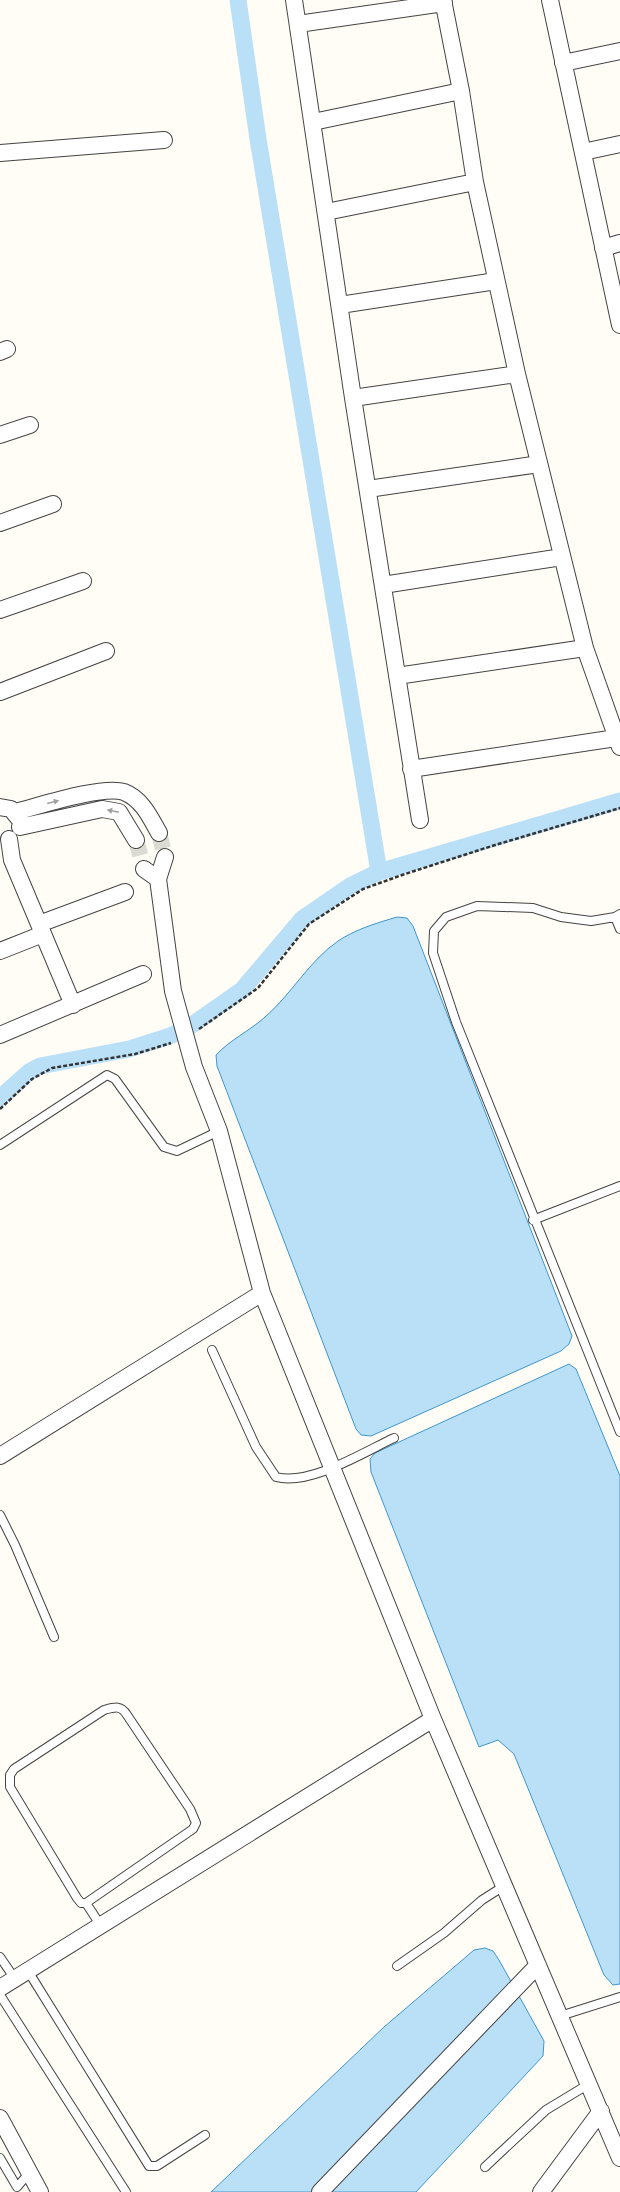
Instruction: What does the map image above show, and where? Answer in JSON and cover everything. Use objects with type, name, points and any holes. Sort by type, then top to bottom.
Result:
[{"type":"street","points":[[294,0],[353,398],[384,585],[420,820]]},
{"type":"street","points":[[550,0],[620,325]]},
{"type":"street","points":[[298,24],[443,1],[461,91],[475,182],[517,374],[585,648],[618,743],[411,769]]},
{"type":"street","points":[[563,63],[620,51]]},
{"type":"street","points":[[313,122],[461,91]]},
{"type":"street","points":[[0,153],[164,140]]},
{"type":"street","points":[[582,152],[620,144]]},
{"type":"street","points":[[326,212],[475,182]]},
{"type":"street","points":[[603,248],[620,243]]},
{"type":"street","points":[[340,305],[496,281]]},
{"type":"street","points":[[353,398],[517,374]]},
{"type":"street","points":[[0,435],[30,425]]},
{"type":"street","points":[[368,489],[539,464]]},
{"type":"street","points":[[0,523],[53,504]]},
{"type":"street","points":[[384,585],[562,557]]},
{"type":"street","points":[[0,610],[82,581]]},
{"type":"street","points":[[397,676],[585,648]]},
{"type":"street","points":[[0,692],[106,651]]},
{"type":"street","points":[[15,812],[92,793],[123,792],[146,809],[159,833]]},
{"type":"street","points":[[0,807],[11,808],[15,812],[20,822],[18,832],[5,840],[6,862],[41,929],[73,1005]]},
{"type":"street","points":[[20,827],[102,808],[119,812],[136,840]]},
{"type":"street","points":[[166,857],[158,879],[173,991],[194,1067],[219,1131],[262,1293],[433,1719],[620,2158]]},
{"type":"street","points":[[144,869],[158,879]]},
{"type":"street","points":[[0,950],[41,929],[124,892]]},
{"type":"street","points":[[0,1035],[143,974]]},
{"type":"street","points":[[0,1456],[262,1293]]},
{"type":"street","points":[[0,1988],[433,1719]]},
{"type":"street","points":[[320,2192],[538,1965]]},
{"type":"street","points":[[541,2192],[601,2111]]},
{"type":"street","points":[[0,2118],[40,2192]]},
{"type":"lane","points":[[620,929],[617,915],[591,921],[561,917],[533,908],[477,906],[446,917],[434,931],[433,953],[456,1022],[533,1220],[620,1432]]},
{"type":"lane","points":[[0,1145],[107,1075],[115,1079],[164,1147],[170,1150],[177,1151],[219,1131]]},
{"type":"lane","points":[[533,1220],[620,1186]]},
{"type":"lane","points":[[212,1350],[256,1447],[276,1477],[286,1480],[300,1478],[331,1468],[394,1438]]},
{"type":"lane","points":[[0,1515],[15,1545],[54,1637]]},
{"type":"lane","points":[[86,1903],[193,1829],[196,1823],[190,1809],[123,1709],[118,1707],[104,1710],[14,1769],[8,1780],[10,1787],[77,1898],[81,1903],[86,1903],[101,1926]]},
{"type":"lane","points":[[397,1966],[444,1933],[473,1907],[504,1886]]},
{"type":"lane","points":[[0,1957],[14,1979]]},
{"type":"lane","points":[[28,1971],[149,2166],[157,2166],[205,2135]]},
{"type":"lane","points":[[0,1995],[126,2192]]},
{"type":"lane","points":[[560,2016],[620,1996]]},
{"type":"lane","points":[[485,2167],[546,2110],[589,2084]]},
{"type":"lane","points":[[0,2158],[18,2190],[30,2172]]},
{"type":"path","points":[[194,1031],[258,988],[309,924],[363,889],[488,847],[620,808]]},
{"type":"path","points":[[0,1109],[32,1079],[52,1068],[135,1054],[175,1042]]},
{"type":"water","points":[[397,917],[407,918],[413,926],[572,1336],[569,1344],[561,1351],[371,1436],[361,1435],[356,1429],[217,1066],[216,1055],[274,1009],[318,958],[338,941],[359,930]]},
{"type":"water","points":[[569,1364],[576,1369],[620,1476],[620,1984],[613,1985],[604,1975],[514,1754],[498,1740],[479,1747],[371,1472],[370,1459],[375,1453]]},
{"type":"water","points":[[485,1948],[493,1951],[499,1960],[544,2041],[543,2056],[416,2192],[211,2192],[384,2027],[474,1950]]},
{"type":"waterway","points":[[238,0],[258,139],[379,872]]},
{"type":"waterway","points":[[0,1098],[29,1072],[40,1066],[129,1049],[170,1036],[192,1025],[242,990],[302,919],[350,886],[379,872],[620,801]]},
{"type":"tunnel","points":[[159,833],[165,857]]},
{"type":"tunnel","points":[[136,840],[144,869]]}]
